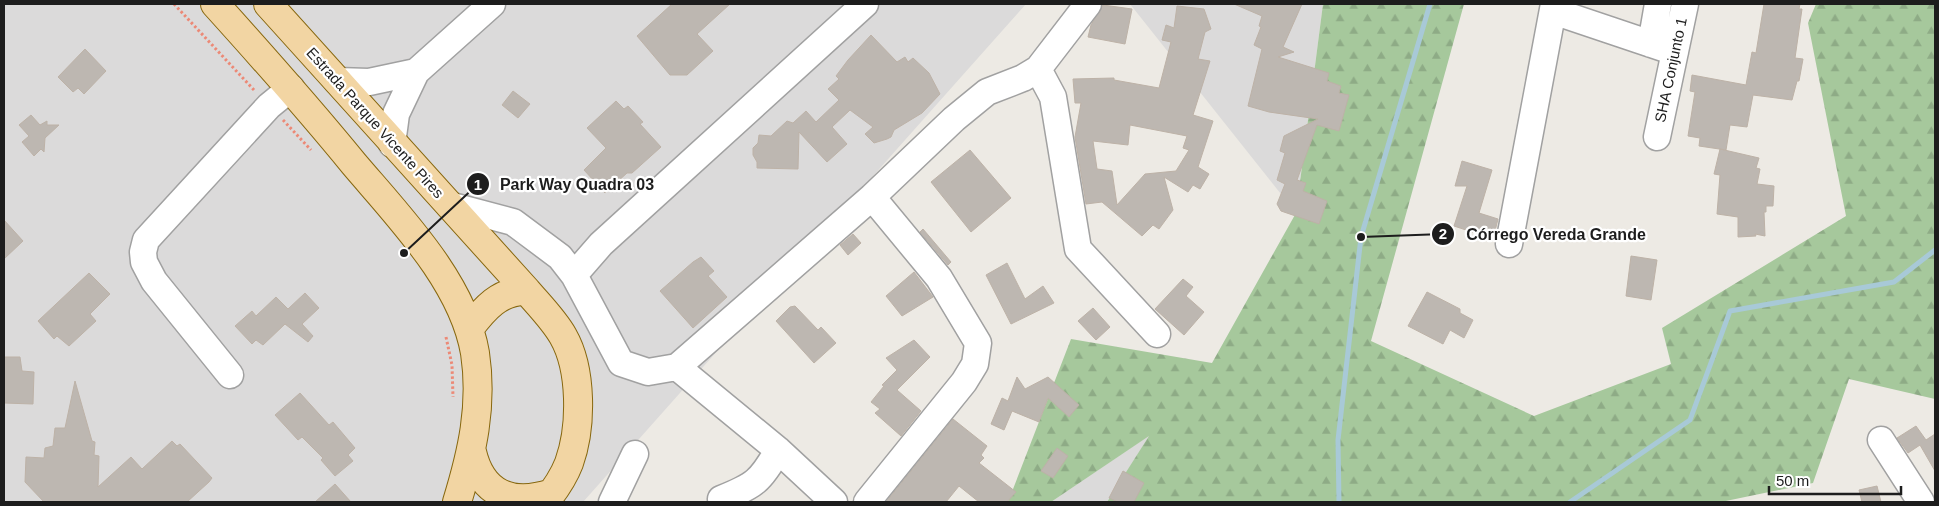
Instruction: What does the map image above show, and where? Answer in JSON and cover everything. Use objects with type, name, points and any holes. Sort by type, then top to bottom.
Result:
[{"type":"main road","points":[[215,4],[291,88],[422,247],[451,289],[457,330],[478,385],[472,452],[457,502]]},
{"type":"main road","name":"Estrada Parque Vicente Pires","points":[[268,4],[392,144],[527,291],[563,335],[575,365],[578,395],[576,430],[569,463],[549,498]]},
{"type":"main road","points":[[457,330],[500,297],[519,290],[527,291]]},
{"type":"main road","points":[[472,452],[476,470],[486,484],[500,495],[518,500],[549,498]]},
{"type":"street","points":[[392,144],[396,114],[416,72],[492,4]]},
{"type":"street","points":[[574,275],[601,244],[865,4]]},
{"type":"street","points":[[449,205],[513,222],[554,252],[574,275],[622,363],[648,372],[677,366],[872,197],[954,119],[986,92],[1023,78],[1038,69],[1088,4]]},
{"type":"street","points":[[1509,244],[1554,7],[1663,48],[1658,4]]},
{"type":"street","name":"SHA Conjunto 1","points":[[1657,137],[1663,48],[1685,4]]},
{"type":"street","points":[[1038,69],[1053,97],[1078,249],[1158,334]]},
{"type":"street","points":[[338,81],[369,82],[416,72]]},
{"type":"street","points":[[230,375],[154,281],[144,262],[143,252],[146,240],[269,106],[291,88]]},
{"type":"street","points":[[867,502],[964,382],[975,364],[978,343],[939,278],[872,197]]},
{"type":"street","points":[[677,366],[778,450],[834,502]]},
{"type":"street","points":[[1881,440],[1921,502]]},
{"type":"street","points":[[721,499],[749,488],[766,471],[778,450]]},
{"type":"street","points":[[612,502],[635,454]]},
{"type":"path","points":[[174,4],[315,154]]},
{"type":"path","points":[[453,402],[452,365],[457,330]]},
{"type":"shaded area","points":[[4,4],[1026,4],[583,502],[4,502]]},
{"type":"shaded area","points":[[1130,4],[1323,4],[1296,213]]},
{"type":"shaded area","points":[[1150,435],[1107,502],[1051,502]]},
{"type":"green space","points":[[1323,4],[1464,4],[1371,341],[1534,416],[1671,364],[1662,328],[1846,216],[1808,23],[1816,4],[1935,4],[1935,399],[1849,379],[1813,483],[1721,502],[1107,502],[1149,436],[1051,502],[1008,502],[1071,339],[1212,363],[1296,213]]},
{"type":"building","points":[[672,4],[730,4],[697,34],[713,51],[687,75],[670,75],[637,36]]},
{"type":"building","points":[[1234,4],[1302,4],[1283,47],[1294,52],[1278,57],[1329,73],[1327,81],[1341,86],[1339,93],[1349,95],[1339,131],[1317,125],[1297,180],[1306,183],[1303,191],[1327,201],[1319,224],[1281,211],[1277,204],[1285,184],[1277,180],[1285,153],[1280,151],[1284,136],[1318,119],[1269,112],[1248,106],[1262,49],[1254,45],[1261,27],[1259,26],[1262,16]]},
{"type":"building","points":[[1764,4],[1800,4],[1799,9],[1802,9],[1795,58],[1803,59],[1799,81],[1797,81],[1792,100],[1753,95],[1747,127],[1730,125],[1726,150],[1699,146],[1700,138],[1688,136],[1695,92],[1690,91],[1692,75],[1746,85],[1752,52],[1756,53]]},
{"type":"building","points":[[1103,5],[1132,9],[1125,44],[1088,37],[1091,25]]},
{"type":"building","points":[[1177,6],[1204,9],[1211,29],[1205,32],[1198,59],[1210,61],[1193,115],[1213,121],[1198,167],[1209,174],[1200,189],[1193,185],[1188,192],[1164,177],[1173,210],[1159,229],[1153,225],[1142,236],[1102,202],[1086,204],[1075,137],[1081,103],[1075,103],[1073,79],[1114,78],[1114,80],[1159,88],[1171,42],[1162,40],[1166,25],[1174,28]],"holes":[[[1130,125],[1187,136],[1183,148],[1189,150],[1176,171],[1145,174],[1117,205],[1112,171],[1097,169],[1093,141],[1128,145]]]},
{"type":"building","points":[[871,35],[897,62],[905,57],[908,62],[913,58],[929,73],[940,94],[922,113],[894,130],[891,137],[887,139],[874,143],[865,134],[873,127],[850,110],[832,127],[847,144],[827,162],[799,132],[798,169],[757,168],[753,148],[758,143],[759,135],[771,136],[787,121],[793,123],[806,111],[816,122],[839,100],[828,89],[839,79],[836,76],[848,60]]},
{"type":"building","points":[[85,49],[106,71],[84,94],[78,88],[73,92],[58,77]]},
{"type":"building","points":[[513,91],[530,104],[518,118],[502,105]]},
{"type":"building","points":[[616,101],[624,109],[628,106],[643,122],[640,124],[661,147],[632,173],[627,173],[605,193],[584,170],[606,148],[587,128]]},
{"type":"building","points":[[31,115],[40,125],[47,121],[47,125],[59,125],[45,138],[44,152],[41,149],[34,156],[22,142],[29,136],[19,125]]},
{"type":"building","points":[[1720,149],[1759,158],[1756,168],[1760,169],[1757,184],[1774,186],[1773,206],[1766,206],[1766,212],[1764,212],[1765,236],[1755,234],[1756,236],[1738,237],[1738,217],[1717,214],[1720,175],[1714,174]]},
{"type":"building","points":[[970,150],[1011,198],[971,232],[931,182]]},
{"type":"building","points":[[1462,161],[1492,170],[1479,213],[1498,219],[1493,239],[1454,226],[1467,186],[1455,186]]},
{"type":"building","points":[[4,220],[23,241],[4,259]]},
{"type":"building","points":[[923,229],[951,262],[948,265],[920,232]]},
{"type":"building","points":[[853,234],[861,243],[848,255],[840,245]]},
{"type":"building","points":[[1631,256],[1657,260],[1651,300],[1626,296]]},
{"type":"building","points":[[701,257],[714,271],[708,276],[727,297],[693,328],[660,291]]},
{"type":"building","points":[[1007,263],[1025,299],[1043,286],[1054,303],[1011,324],[986,275]]},
{"type":"building","points":[[914,272],[933,297],[902,316],[886,296]]},
{"type":"building","points":[[89,273],[110,294],[90,314],[96,321],[69,346],[57,336],[54,339],[38,321]]},
{"type":"building","points":[[1183,279],[1193,287],[1186,296],[1204,312],[1184,335],[1155,309]]},
{"type":"building","points":[[1427,292],[1460,309],[1460,313],[1473,320],[1464,338],[1450,330],[1443,344],[1408,326]]},
{"type":"building","points":[[305,293],[319,308],[302,324],[313,336],[308,342],[285,324],[263,345],[256,340],[252,344],[235,326],[252,311],[256,316],[276,297],[288,309]]},
{"type":"building","points":[[795,306],[818,330],[821,327],[836,343],[814,363],[776,321],[790,307]]},
{"type":"building","points":[[1093,308],[1110,327],[1096,340],[1078,321]]},
{"type":"building","points":[[914,340],[930,357],[897,390],[921,411],[901,436],[875,413],[880,409],[871,402],[884,386],[882,385],[897,370],[886,358]]},
{"type":"building","points":[[4,357],[20,357],[22,371],[34,372],[33,404],[4,403]]},
{"type":"building","points":[[1017,377],[1025,389],[1048,377],[1079,405],[1069,417],[1048,398],[1039,422],[1012,411],[1004,430],[991,424],[1002,398],[1008,401]]},
{"type":"building","points":[[75,381],[92,441],[95,442],[94,455],[99,456],[98,487],[131,457],[142,469],[172,441],[177,446],[180,444],[212,478],[187,502],[44,502],[25,482],[26,457],[44,458],[45,448],[53,446],[55,428],[65,428]]},
{"type":"building","points":[[300,393],[329,425],[333,422],[355,448],[348,455],[353,461],[335,476],[321,460],[323,458],[302,437],[298,440],[275,415]]},
{"type":"building","points":[[953,419],[987,446],[981,455],[984,458],[979,463],[1016,492],[1007,502],[979,502],[959,486],[946,502],[886,502]]},
{"type":"building","points":[[1916,426],[1926,440],[1935,434],[1935,471],[1920,445],[1908,453],[1897,438]]},
{"type":"building","points":[[1057,448],[1068,456],[1053,478],[1041,471]]},
{"type":"building","points":[[1123,471],[1144,483],[1134,502],[1118,502],[1109,498]]},
{"type":"building","points":[[335,484],[351,502],[315,502]]},
{"type":"building","points":[[1877,486],[1881,502],[1862,502],[1859,490]]},
{"type":"waterway","points":[[1339,502],[1338,440],[1361,237],[1430,4]]},
{"type":"waterway","points":[[1570,502],[1690,420],[1730,311],[1894,282],[1935,250]]},
{"type":"place","name":"Córrego Vereda Grande","points":[[1361,237]]},
{"type":"place","name":"Park Way Quadra 03","points":[[404,253]]}]
